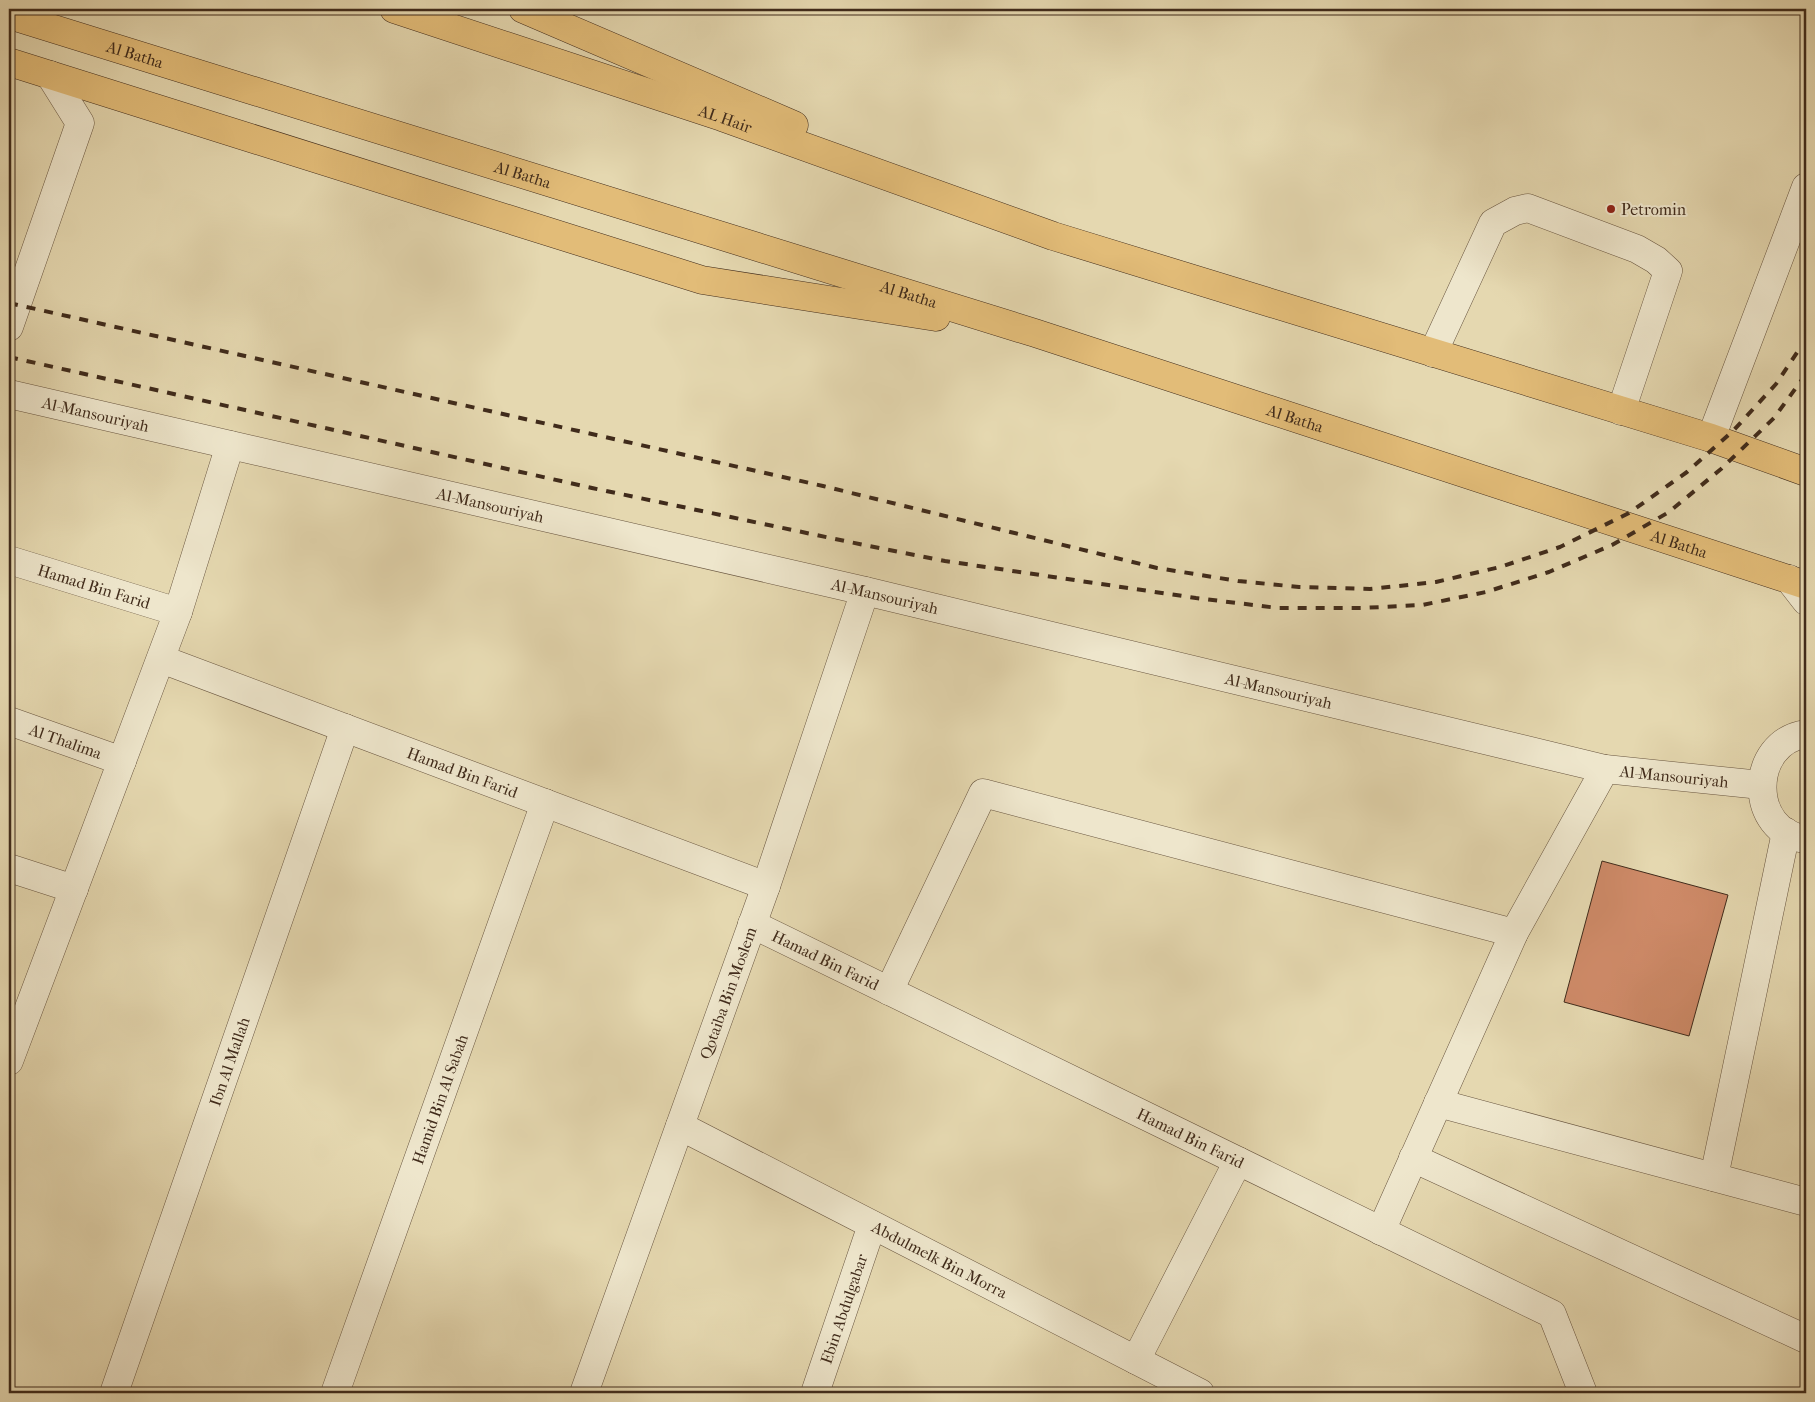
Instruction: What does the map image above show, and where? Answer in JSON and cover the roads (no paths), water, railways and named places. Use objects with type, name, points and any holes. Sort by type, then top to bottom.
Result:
[{"type":"main road","name":"AL Hair","points":[[394,9],[722,117],[1053,236]]},
{"type":"main road","points":[[523,9],[1053,236],[1711,438],[1806,472]]},
{"type":"main road","name":"Al Batha","points":[[9,15],[1034,333],[1797,582]]},
{"type":"main road","points":[[9,62],[702,280],[1034,333]]},
{"type":"street","points":[[9,327],[80,123],[50,75]]},
{"type":"street","points":[[1711,438],[1806,187]]},
{"type":"street","points":[[1433,353],[1493,223],[1515,211],[1528,208],[1637,249],[1656,260],[1668,271],[1621,411]]},
{"type":"street","name":"Al-Mansouriyah","points":[[9,394],[865,591],[1605,769],[1762,785]]},
{"type":"street","points":[[10,1052],[74,889],[178,612],[230,445]]},
{"type":"street","name":"Hamad Bin Farid","points":[[9,560],[178,612]]},
{"type":"street","points":[[1797,582],[1806,602]]},
{"type":"street","name":"Qotaiba Bin Moslem","points":[[584,1393],[766,886],[865,591]]},
{"type":"street","name":"Hamad Bin Farid","points":[[160,659],[766,886]]},
{"type":"street","name":"Al Thalima","points":[[9,721],[122,761]]},
{"type":"street","points":[[1714,1177],[1796,836],[1772,820],[1764,803],[1762,785],[1764,768],[1773,753],[1796,738],[1806,721]]},
{"type":"street","name":"Ibn Al Mallah","points":[[114,1393],[345,728]]},
{"type":"street","points":[[1381,1231],[1514,933],[1605,769]]},
{"type":"street","points":[[889,991],[982,793],[1514,933]]},
{"type":"street","name":"Hamid Bin Al Sabah","points":[[335,1393],[545,803]]},
{"type":"street","points":[[9,868],[74,889]]},
{"type":"street","name":"Hamad Bin Farid","points":[[752,924],[1552,1314],[1583,1393]]},
{"type":"street","points":[[1438,1103],[1806,1202]]},
{"type":"street","name":"Abdulmelk Bin Morra","points":[[680,1126],[1200,1393]]},
{"type":"street","points":[[1414,1158],[1806,1339]]},
{"type":"street","points":[[1136,1360],[1238,1161]]},
{"type":"street","name":"Ebin Abdulgabar","points":[[815,1393],[872,1224]]},
{"type":"railway","points":[[9,303],[823,486],[1157,568],[1238,581],[1299,587],[1370,589],[1436,582],[1500,567],[1560,547],[1629,513],[1687,472],[1733,431],[1776,384],[1806,339]]},
{"type":"railway","points":[[9,357],[592,488],[864,545],[945,561],[1196,598],[1278,608],[1361,608],[1422,605],[1486,592],[1549,572],[1612,545],[1669,512],[1721,469],[1774,418],[1806,374]]},
{"type":"place","name":"Petromin","points":[[1611,209]]}]
